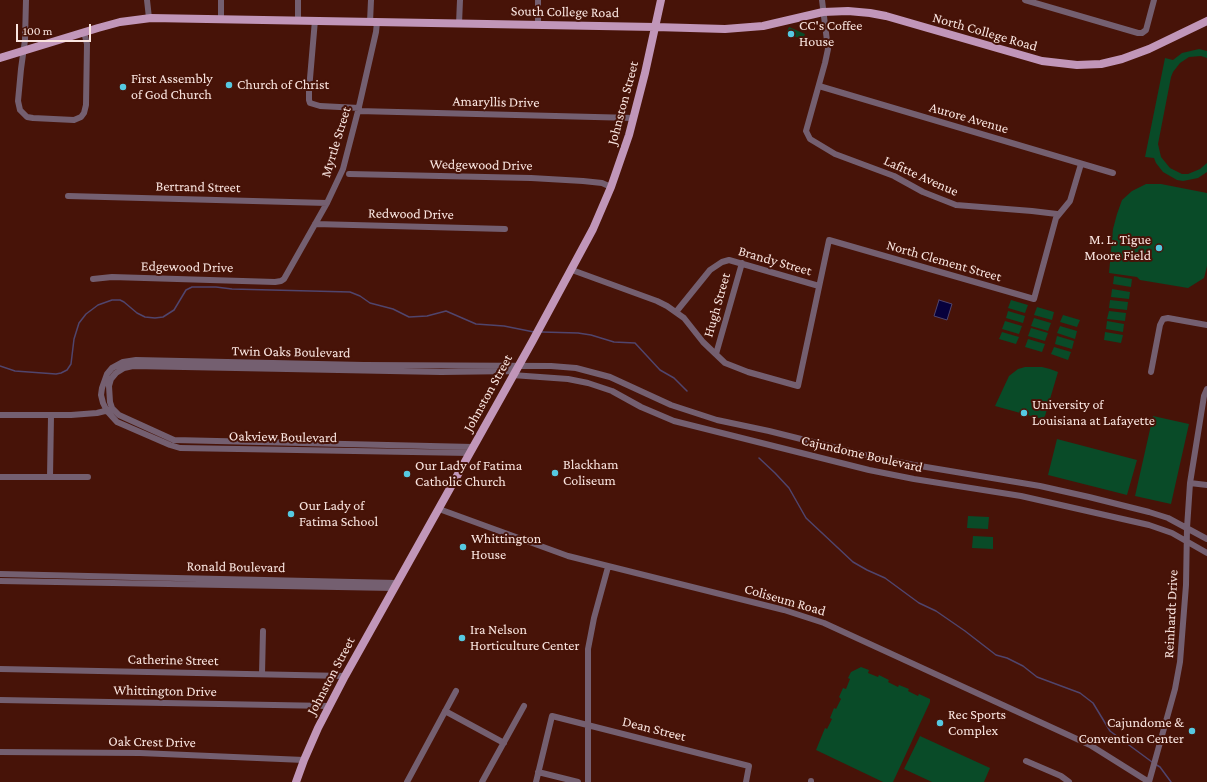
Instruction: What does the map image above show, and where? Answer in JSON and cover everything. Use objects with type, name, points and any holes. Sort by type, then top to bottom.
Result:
[{"type":"main road","name":"Johnston Street","points":[[296,782],[304,760],[329,706],[345,676],[572,270],[593,229],[611,187],[634,118],[661,0]]},
{"type":"main road","name":"North College Road","points":[[655,27],[706,29],[748,28],[823,12],[848,11],[886,16],[1027,58],[1052,63],[1077,65],[1101,64],[1122,59],[1148,49],[1205,22]]},
{"type":"main road","points":[[1205,22],[1207,13]]},
{"type":"main road","name":"South College Road","points":[[0,58],[120,22],[149,18],[221,18],[655,27]]},
{"type":"street","points":[[26,0],[25,40],[18,106],[27,117],[77,119],[84,113],[86,105],[87,44],[84,32]]},
{"type":"street","points":[[147,0],[149,18]]},
{"type":"street","points":[[221,0],[221,18]]},
{"type":"street","points":[[298,0],[298,20]]},
{"type":"street","name":"Myrtle Street","points":[[281,281],[284,279],[327,203],[343,169],[376,32],[371,0]]},
{"type":"street","points":[[459,24],[460,0]]},
{"type":"street","points":[[538,0],[538,25]]},
{"type":"street","points":[[818,86],[828,49],[822,0]]},
{"type":"street","points":[[1025,0],[1138,33],[1144,32],[1147,27],[1154,0]]},
{"type":"street","name":"Amaryllis Drive","points":[[315,20],[309,90],[310,103],[320,106],[358,110],[634,118]]},
{"type":"street","name":"Lafitte Avenue","points":[[818,86],[806,131],[808,136],[823,148],[894,176],[922,192],[956,205],[1057,214]]},
{"type":"street","name":"Aurore Avenue","points":[[818,86],[1112,173]]},
{"type":"street","points":[[1057,214],[1070,201],[1081,164]]},
{"type":"street","name":"Wedgewood Drive","points":[[348,174],[531,178],[602,183],[611,187]]},
{"type":"street","name":"Bertrand Street","points":[[68,196],[327,203]]},
{"type":"street","name":"North Clement Street","points":[[819,286],[829,240],[1034,299],[1057,214]]},
{"type":"street","name":"Redwood Drive","points":[[315,224],[505,228]]},
{"type":"street","name":"Brandy Street","points":[[676,312],[710,270],[722,262],[729,260],[819,286]]},
{"type":"street","name":"Hugh Street","points":[[716,354],[742,264]]},
{"type":"street","points":[[572,270],[658,301],[676,312],[688,322],[703,342],[722,361],[732,367],[798,386],[819,286]]},
{"type":"street","name":"Edgewood Drive","points":[[93,279],[112,277],[281,281]]},
{"type":"street","points":[[1152,372],[1160,325],[1163,319],[1168,318],[1207,325]]},
{"type":"street","name":"Twin Oaks Boulevard","points":[[110,409],[108,391],[112,379],[121,370],[132,366],[442,372],[515,371]]},
{"type":"street","name":"Cajundome Boulevard","points":[[515,371],[563,366],[597,373],[624,383],[671,405],[702,415],[914,465],[1040,486],[1088,497],[1168,518],[1207,539]]},
{"type":"street","name":"Cajundome Boulevard","points":[[515,371],[588,383],[612,391],[652,412],[674,420],[845,464],[914,479],[966,486],[1044,501],[1150,525],[1172,533],[1207,553]]},
{"type":"street","name":"Reinhardt Drive","points":[[1149,782],[1175,689],[1180,662],[1186,584],[1186,528],[1190,483],[1204,396],[1207,389]]},
{"type":"street","points":[[0,415],[51,416],[89,414],[110,409]]},
{"type":"street","name":"Oakview Boulevard","points":[[110,409],[112,417],[122,424],[180,448],[471,450]]},
{"type":"street","points":[[699,427],[702,415]]},
{"type":"street","points":[[50,477],[51,416]]},
{"type":"street","points":[[845,464],[848,450]]},
{"type":"street","points":[[0,477],[88,477]]},
{"type":"street","points":[[1190,483],[1207,485]]},
{"type":"street","name":"Coliseum Road","points":[[438,509],[557,553],[784,610],[824,622],[1090,745],[1149,782]]},
{"type":"street","points":[[588,782],[588,649],[594,618],[608,567]]},
{"type":"street","name":"Ronald Boulevard","points":[[0,574],[75,576],[157,581]]},
{"type":"street","points":[[75,576],[75,583]]},
{"type":"street","name":"Ronald Boulevard","points":[[0,581],[75,583],[157,581],[396,585]]},
{"type":"street","points":[[262,674],[263,631]]},
{"type":"street","name":"Catherine Street","points":[[0,669],[345,676]]},
{"type":"street","points":[[407,782],[456,691]]},
{"type":"street","name":"Whittington Drive","points":[[0,700],[329,706]]},
{"type":"street","points":[[482,782],[524,706]]},
{"type":"street","points":[[445,711],[504,743]]},
{"type":"street","name":"Dean Street","points":[[538,772],[552,716],[749,766],[746,782]]},
{"type":"street","name":"Oak Crest Drive","points":[[0,752],[140,753],[304,760]]},
{"type":"street","points":[[1026,761],[1060,779],[1070,782]]},
{"type":"street","points":[[536,782],[538,772],[578,782]]},
{"type":"green space","points":[[789,27],[805,34],[803,39],[786,34]]},
{"type":"green space","points":[[1199,49],[1207,51],[1207,58],[1201,56],[1189,57],[1180,63],[1173,72],[1158,144],[1161,157],[1170,168],[1182,174],[1188,174],[1200,169],[1207,163],[1207,172],[1198,178],[1183,181],[1177,180],[1163,172],[1154,158],[1145,157],[1165,58],[1173,60],[1182,53]]},
{"type":"green space","name":"M. L. Tigue Moore Field","points":[[1146,184],[1161,184],[1207,193],[1207,266],[1204,278],[1188,288],[1140,280],[1137,277],[1109,273],[1113,229],[1122,200],[1132,191]]},
{"type":"green space","points":[[1114,276],[1132,279],[1131,287],[1113,284]]},
{"type":"green space","points":[[1112,289],[1130,292],[1129,299],[1111,297]]},
{"type":"green space","points":[[1011,300],[1028,305],[1025,313],[1008,308]]},
{"type":"green space","points":[[1110,300],[1128,302],[1127,310],[1109,308]]},
{"type":"green space","points":[[1037,307],[1054,312],[1052,320],[1034,315]]},
{"type":"green space","points":[[1008,311],[1025,316],[1023,323],[1006,318]]},
{"type":"green space","points":[[1109,311],[1126,313],[1125,321],[1107,319]]},
{"type":"green space","points":[[1063,315],[1080,320],[1077,327],[1060,322]]},
{"type":"green space","points":[[1034,318],[1051,323],[1048,331],[1031,326]]},
{"type":"green space","points":[[1005,321],[1022,326],[1019,334],[1002,329]]},
{"type":"green space","points":[[1107,321],[1124,324],[1123,332],[1106,329]]},
{"type":"green space","points":[[1060,326],[1077,331],[1075,339],[1057,333]]},
{"type":"green space","points":[[1031,328],[1048,333],[1045,341],[1028,336]]},
{"type":"green space","points":[[1002,332],[1019,337],[1016,344],[999,339]]},
{"type":"green space","points":[[1105,332],[1123,335],[1121,343],[1104,340]]},
{"type":"green space","points":[[1057,336],[1074,341],[1072,349],[1055,344]]},
{"type":"green space","points":[[1028,339],[1045,344],[1042,352],[1025,347]]},
{"type":"green space","points":[[1054,347],[1071,352],[1068,360],[1051,354]]},
{"type":"green space","points":[[1025,367],[1042,367],[1058,372],[1045,416],[1042,419],[995,406],[1009,376],[1018,369]]},
{"type":"green space","points":[[1153,416],[1189,424],[1171,504],[1135,496]]},
{"type":"green space","points":[[1057,439],[1137,460],[1127,495],[1048,475]]},
{"type":"green space","points":[[968,516],[989,517],[988,529],[967,528]]},
{"type":"green space","points":[[973,536],[993,537],[993,549],[972,548]]},
{"type":"green space","points":[[861,667],[869,670],[868,673],[878,677],[879,675],[898,687],[899,685],[909,689],[908,691],[918,696],[919,694],[930,699],[930,702],[893,782],[883,782],[816,750],[825,728],[827,729],[832,719],[830,718],[834,708],[836,709],[841,699],[839,697],[843,688],[846,689],[851,672]]},
{"type":"green space","points":[[920,736],[990,768],[984,782],[932,782],[904,769]]},
{"type":"shaded area","points":[[939,300],[952,304],[947,320],[934,316]]},
{"type":"waterway","points":[[0,366],[15,371],[56,374],[61,373],[67,370],[71,364],[74,339],[79,323],[86,314],[98,305],[112,300],[120,300],[145,317],[163,317],[174,310],[186,290],[192,287],[350,292],[360,296],[370,303],[393,309],[409,317],[427,316],[446,311],[476,324],[504,326],[534,332]]},
{"type":"waterway","points":[[542,332],[578,333],[591,335],[614,342],[635,343],[660,370],[674,378],[687,391]]},
{"type":"waterway","points":[[759,458],[789,488],[806,518],[853,562],[885,578],[919,603],[936,611],[996,655],[1007,658],[1023,666],[1037,677],[1080,693],[1093,703],[1110,731],[1152,762]]},
{"type":"waterway","points":[[1155,764],[1160,767],[1171,782]]},
{"type":"place","name":"CC's Coffee House","points":[[791,34]]},
{"type":"place","name":"Church of Christ","points":[[229,85]]},
{"type":"place","name":"First Assembly of God Church","points":[[123,87]]},
{"type":"place","name":"M. L. Tigue Moore Field","points":[[1159,248]]},
{"type":"place","name":"University of Louisiana at Lafayette","points":[[1024,413]]},
{"type":"place","name":"Blackham Coliseum","points":[[555,473]]},
{"type":"place","name":"Our Lady of Fatima Catholic Church","points":[[407,474]]},
{"type":"place","name":"Our Lady of Fatima School","points":[[291,514]]},
{"type":"place","name":"Whittington House","points":[[463,547]]},
{"type":"place","name":"Ira Nelson Horticulture Center","points":[[462,638]]},
{"type":"place","name":"Rec Sports Complex","points":[[940,723]]},
{"type":"place","name":"Cajundome & Convention Center","points":[[1192,731]]}]
